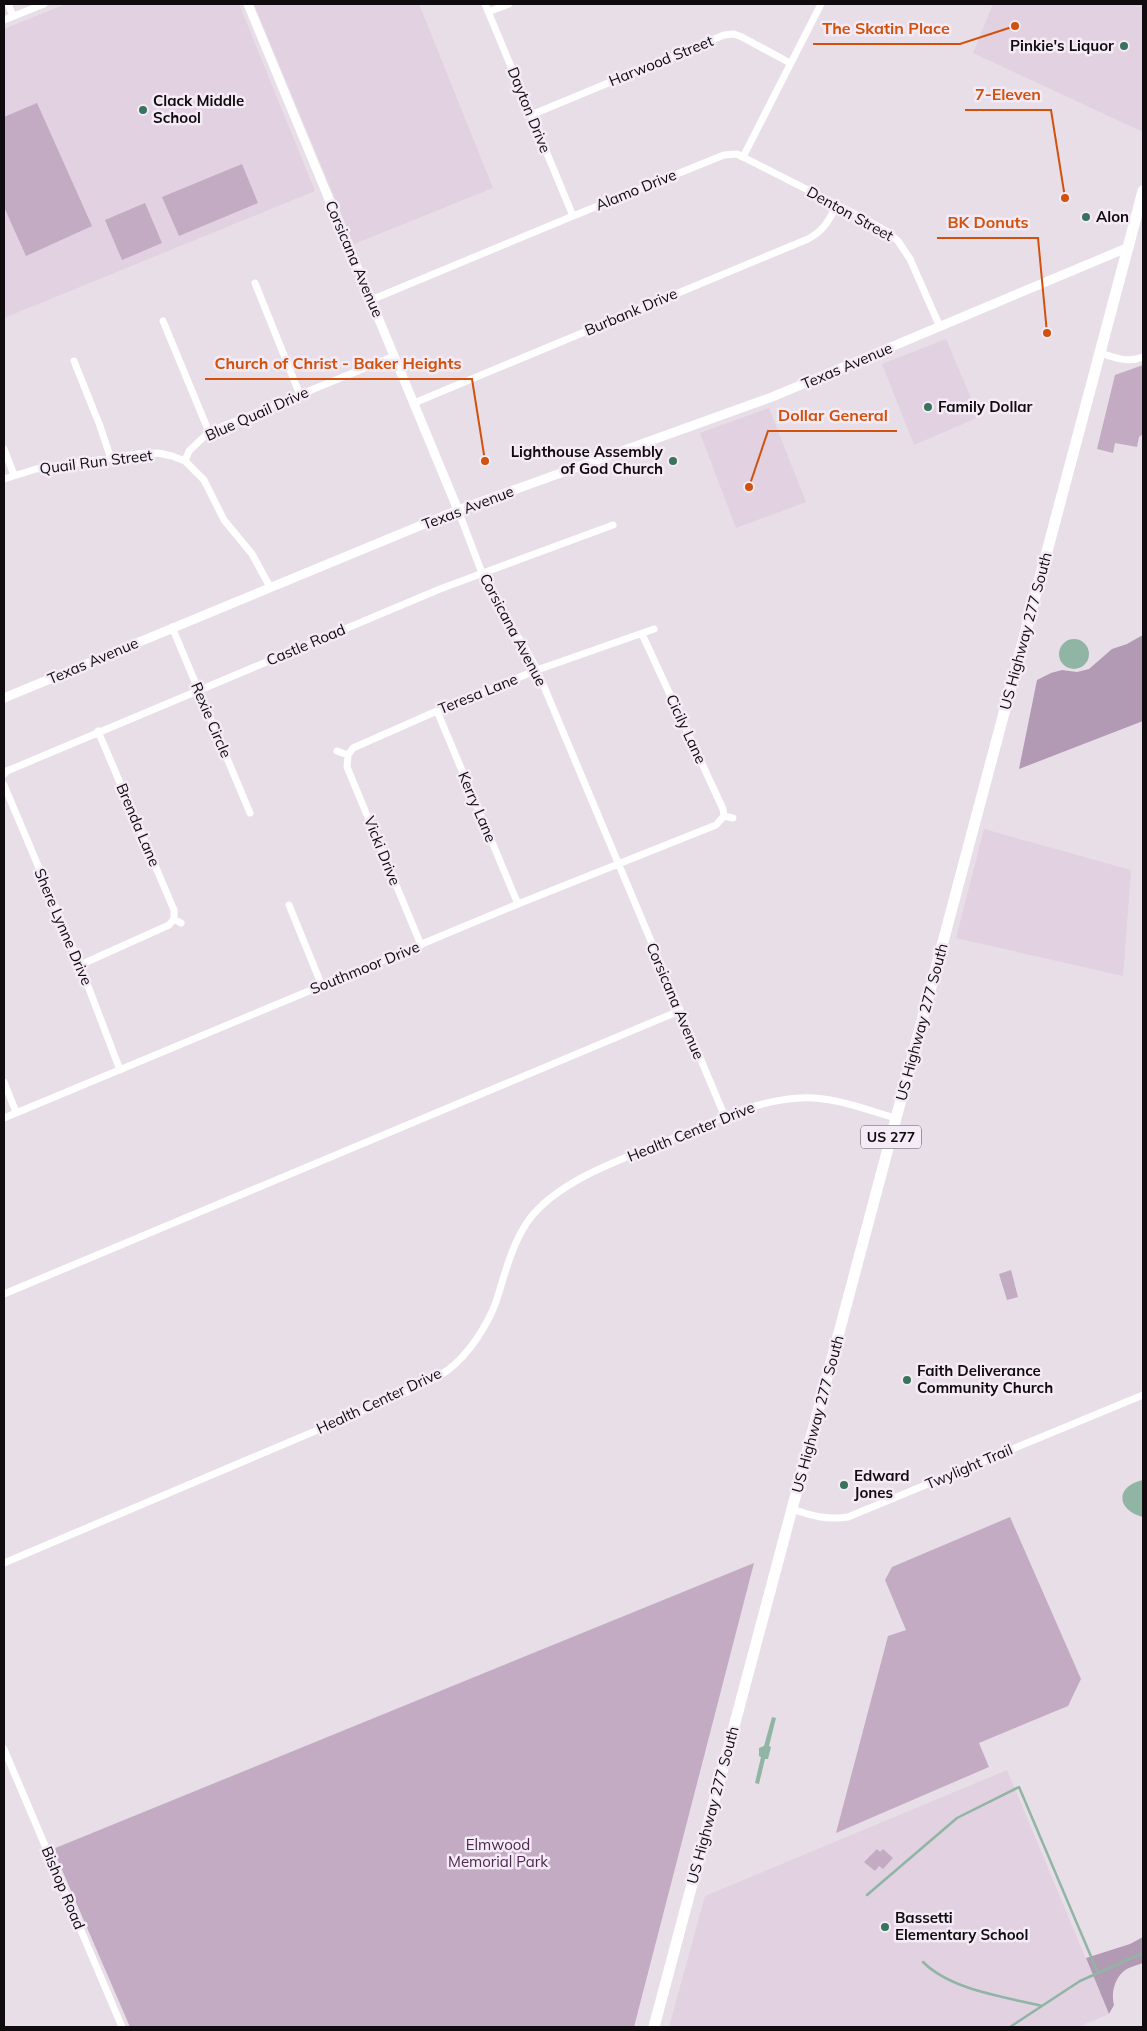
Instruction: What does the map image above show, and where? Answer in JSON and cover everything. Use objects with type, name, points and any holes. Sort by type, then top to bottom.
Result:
[{"type":"highway","name":"US Highway 277 South","points":[[654,2027],[1143,191]]},
{"type":"street","points":[[8,4],[14,16]]},
{"type":"street","points":[[4,20],[44,4]]},
{"type":"street","name":"Corsicana Avenue","points":[[248,4],[414,403],[482,573],[498,609],[523,644],[537,670],[724,1117]]},
{"type":"street","name":"Dayton Drive","points":[[485,4],[572,216]]},
{"type":"street","points":[[488,12],[508,4]]},
{"type":"street","points":[[743,157],[821,4]]},
{"type":"street","name":"Harwood Street","points":[[531,115],[724,35],[734,34],[742,37],[790,63]]},
{"type":"street","name":"Alamo Drive","points":[[371,300],[724,155],[736,154],[743,157]]},
{"type":"street","name":"Denton Street","points":[[743,157],[888,232],[898,241],[910,258],[940,327]]},
{"type":"street","name":"Burbank Drive","points":[[414,403],[808,239],[820,232],[829,221],[836,206]]},
{"type":"street","name":"Texas Avenue","points":[[4,698],[458,510],[772,397],[1129,247]]},
{"type":"street","points":[[255,283],[300,395]]},
{"type":"street","points":[[163,320],[208,432]]},
{"type":"street","points":[[1101,352],[1125,360],[1143,357]]},
{"type":"street","name":"Blue Quail Drive","points":[[185,461],[189,452],[208,432],[394,356]]},
{"type":"street","points":[[74,361],[111,459]]},
{"type":"street","points":[[4,449],[14,475]]},
{"type":"street","name":"Quail Run Street","points":[[4,479],[36,469],[138,454],[158,453],[185,461],[204,480],[224,520],[252,554],[270,588]]},
{"type":"street","name":"Castle Road","points":[[4,774],[6,771],[98,731],[482,573],[613,525]]},
{"type":"street","name":"Rexie Circle","points":[[172,627],[250,813]]},
{"type":"street","name":"Teresa Lane","points":[[348,756],[353,748],[437,711],[537,670],[654,629]]},
{"type":"street","name":"Cicily Lane","points":[[642,634],[723,809],[724,816]]},
{"type":"street","name":"Kerry Lane","points":[[437,711],[518,904]]},
{"type":"street","name":"Brenda Lane","points":[[98,731],[174,910],[174,919]]},
{"type":"street","points":[[338,751],[348,756]]},
{"type":"street","name":"Vicki Drive","points":[[348,756],[347,767],[421,945]]},
{"type":"street","name":"Shere Lynne Drive","points":[[4,785],[80,965],[120,1070]]},
{"type":"street","points":[[724,816],[733,818]]},
{"type":"street","name":"Southmoor Drive","points":[[4,1118],[518,904],[716,824],[724,816]]},
{"type":"street","points":[[289,905],[322,986]]},
{"type":"street","points":[[80,965],[169,925],[174,919],[182,923]]},
{"type":"street","points":[[4,1294],[680,1011]]},
{"type":"street","points":[[4,1082],[16,1112]]},
{"type":"street","name":"Health Center Drive","points":[[4,1563],[428,1382],[450,1369],[482,1331],[495,1304],[517,1240],[529,1220],[545,1202],[580,1179],[753,1106],[801,1098],[822,1098],[896,1118]]},
{"type":"street","name":"Twylight Trail","points":[[792,1509],[816,1518],[848,1517],[1143,1394]]},
{"type":"street","name":"Bishop Road","points":[[4,1749],[122,2027]]},
{"type":"shaded area","name":"Clack Middle School","points":[[66,4],[239,4],[315,191],[4,318],[4,29]]},
{"type":"shaded area","points":[[254,4],[419,4],[493,188],[354,244]]},
{"type":"shaded area","points":[[993,4],[1143,4],[1143,132],[973,53]]},
{"type":"shaded area","points":[[946,339],[979,417],[914,445],[882,364]]},
{"type":"shaded area","points":[[769,408],[806,502],[736,528],[700,433]]},
{"type":"shaded area","points":[[1143,636],[1143,721],[1019,769],[1037,680],[1062,670],[1077,672],[1089,669],[1112,649],[1127,644]]},
{"type":"shaded area","points":[[1074,639],[1084,644],[1089,654],[1084,664],[1074,669],[1064,664],[1059,654],[1064,644]]},
{"type":"shaded area","points":[[984,829],[1131,870],[1123,976],[956,938]]},
{"type":"shaded area","points":[[1143,1480],[1143,1517],[1134,1514],[1128,1509],[1122,1498],[1127,1487]]},
{"type":"shaded area","points":[[772,1717],[776,1718],[769,1746],[771,1747],[768,1759],[765,1759],[759,1784],[755,1783],[761,1757],[759,1756],[759,1748],[764,1746]]},
{"type":"shaded area","name":"Bassetti Elementary School","points":[[1007,1770],[1109,2014],[1078,2027],[669,2027],[705,1896]]},
{"type":"shaded area","points":[[1143,1937],[1143,1963],[1126,1970],[1118,1978],[1113,1992],[1114,2005],[1109,2014],[1086,1958],[1130,1944]]},
{"type":"green space","points":[[37,103],[92,226],[26,256],[4,207],[4,117]]},
{"type":"green space","points":[[242,164],[258,203],[179,236],[162,197]]},
{"type":"green space","points":[[145,203],[162,243],[122,260],[105,220]]},
{"type":"green space","points":[[1143,365],[1143,434],[1139,437],[1137,447],[1115,443],[1113,453],[1097,449],[1115,375]]},
{"type":"green space","points":[[1011,1270],[1018,1297],[1007,1300],[999,1274]]},
{"type":"green space","points":[[1010,1517],[1081,1679],[1068,1706],[979,1743],[989,1767],[836,1833],[888,1636],[906,1630],[885,1580],[892,1567]]},
{"type":"green space","name":"Elmwood Memorial Park","points":[[754,1563],[634,2027],[130,2027],[53,1849]]},
{"type":"green space","points":[[877,1849],[880,1852],[883,1849],[893,1858],[883,1869],[879,1866],[875,1871],[864,1862]]},
{"type":"waterway","points":[[867,1895],[957,1818],[1019,1787],[1098,1973]]},
{"type":"waterway","points":[[1010,2027],[1080,1981],[1143,1953]]},
{"type":"waterway","points":[[923,1962],[935,1972],[963,1986],[995,1996],[1042,2006]]},
{"type":"place","name":"The Skatin Place","points":[[1015,26]]},
{"type":"place","name":"Pinkie's Liquor","points":[[1124,46]]},
{"type":"place","name":"Clack Middle School","points":[[143,110]]},
{"type":"place","name":"7-Eleven","points":[[1065,198]]},
{"type":"place","name":"Alon","points":[[1086,217]]},
{"type":"place","name":"BK Donuts","points":[[1047,333]]},
{"type":"place","name":"Family Dollar","points":[[928,407]]},
{"type":"place","name":"Church of Christ - Baker Heights","points":[[485,461]]},
{"type":"place","name":"Lighthouse Assembly of God Church","points":[[673,461]]},
{"type":"place","name":"Dollar General","points":[[749,487]]},
{"type":"place","name":"Faith Deliverance Community Church","points":[[907,1380]]},
{"type":"place","name":"Edward Jones","points":[[844,1485]]},
{"type":"place","name":"Bassetti Elementary School","points":[[885,1927]]}]
